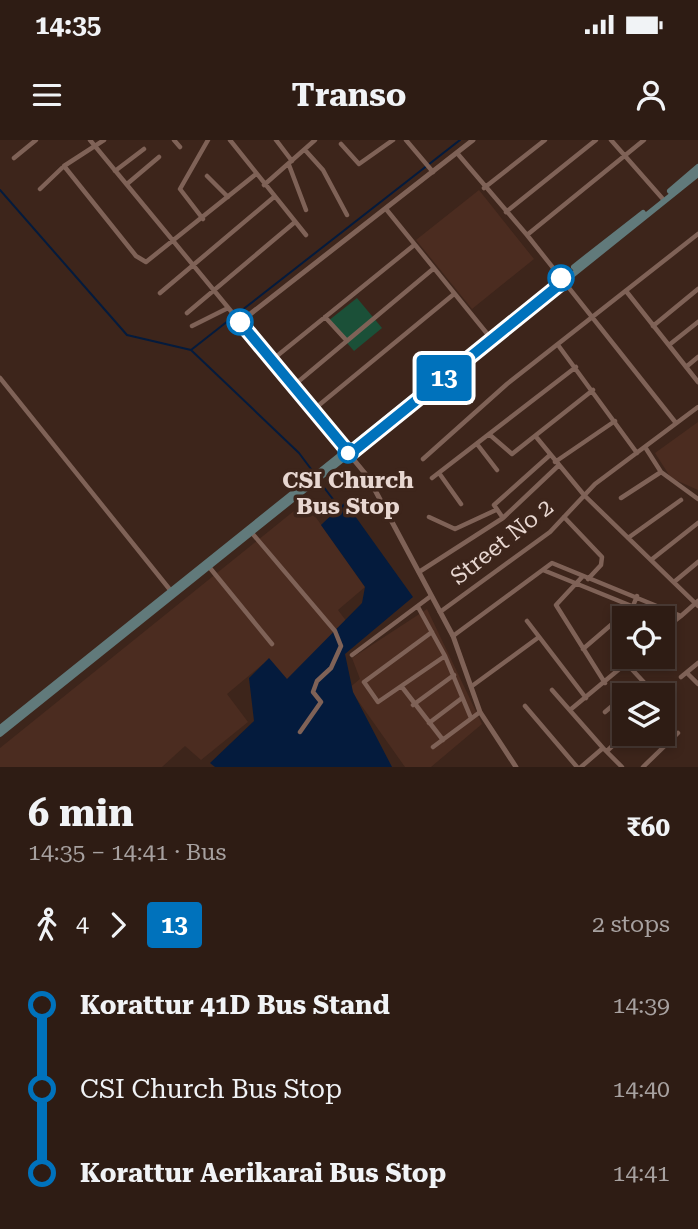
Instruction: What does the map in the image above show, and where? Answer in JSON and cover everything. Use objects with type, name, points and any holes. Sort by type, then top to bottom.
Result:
[{"type":"main road","points":[[0,734],[698,167]]},
{"type":"main road","points":[[348,453],[489,336],[698,174]]},
{"type":"main road","points":[[0,728],[210,568],[307,486]]},
{"type":"street","points":[[14,158],[36,140]]},
{"type":"street","points":[[90,140],[368,478],[453,636],[480,712],[516,767]]},
{"type":"street","points":[[40,189],[64,166],[104,140]]},
{"type":"street","points":[[174,140],[180,147]]},
{"type":"street","points":[[203,219],[180,189],[208,140]]},
{"type":"street","points":[[230,140],[306,235]]},
{"type":"street","points":[[276,140],[290,163],[306,210]]},
{"type":"street","points":[[264,185],[315,140]]},
{"type":"street","points":[[341,144],[359,164],[393,140]]},
{"type":"street","points":[[238,320],[386,209],[429,168],[457,153],[473,140]]},
{"type":"street","points":[[484,188],[545,140]]},
{"type":"street","points":[[506,212],[596,140]]},
{"type":"street","points":[[611,140],[662,198]]},
{"type":"street","points":[[527,235],[644,140]]},
{"type":"street","points":[[408,141],[429,168]]},
{"type":"street","points":[[116,171],[144,149]]},
{"type":"street","points":[[304,150],[323,170],[347,215]]},
{"type":"street","points":[[457,153],[484,188],[527,235],[676,424]]},
{"type":"street","points":[[127,184],[159,158]]},
{"type":"street","points":[[64,166],[141,261],[152,259],[256,174]]},
{"type":"street","points":[[207,176],[228,197]]},
{"type":"street","points":[[160,293],[274,197]]},
{"type":"street","points":[[386,209],[413,246],[489,336]]},
{"type":"street","points":[[187,313],[212,289],[295,222]]},
{"type":"street","points":[[423,458],[507,384],[698,233]]},
{"type":"street","points":[[272,360],[413,246]]},
{"type":"street","points":[[293,386],[433,269]]},
{"type":"street","points":[[653,326],[698,289]]},
{"type":"street","points":[[626,291],[698,382]]},
{"type":"street","points":[[313,410],[454,294]]},
{"type":"street","points":[[192,326],[227,307]]},
{"type":"street","points":[[325,317],[347,341]]},
{"type":"street","points":[[669,345],[698,322]]},
{"type":"street","points":[[558,345],[637,453]]},
{"type":"street","points":[[685,367],[698,357]]},
{"type":"street","points":[[432,478],[576,367]]},
{"type":"street","points":[[0,378],[173,594]]},
{"type":"street","points":[[489,435],[509,454],[537,438],[593,390]]},
{"type":"street","name":"Street No 2","points":[[439,612],[510,563],[564,517],[584,495],[698,407]]},
{"type":"street","points":[[419,572],[503,518],[556,464],[615,421]]},
{"type":"street","points":[[537,438],[584,495],[697,604],[675,620]]},
{"type":"street","points":[[477,444],[497,470]]},
{"type":"street","points":[[645,447],[661,471],[698,499]]},
{"type":"street","points":[[503,518],[494,505],[550,455]]},
{"type":"street","points":[[621,498],[661,471]]},
{"type":"street","points":[[439,473],[461,504]]},
{"type":"street","points":[[628,538],[681,500]]},
{"type":"street","points":[[429,517],[455,529],[496,510]]},
{"type":"street","points":[[564,517],[602,557],[601,565],[576,584],[556,605],[605,683]]},
{"type":"street","points":[[651,560],[698,523]]},
{"type":"street","points":[[252,533],[335,631],[341,646],[331,668],[317,681],[313,692],[321,702],[300,732]]},
{"type":"street","points":[[674,582],[698,562]]},
{"type":"street","points":[[453,636],[552,563],[681,616]]},
{"type":"street","points":[[210,568],[272,644]]},
{"type":"street","points":[[543,570],[633,606],[636,596]]},
{"type":"street","points":[[352,655],[431,596]]},
{"type":"street","points":[[418,607],[445,656],[471,718]]},
{"type":"street","points":[[527,621],[586,698]]},
{"type":"street","points":[[583,649],[612,624]]},
{"type":"street","points":[[432,632],[364,682],[378,702],[445,656]]},
{"type":"street","points":[[472,686],[539,637]]},
{"type":"street","points":[[681,677],[688,674],[698,663]]},
{"type":"street","points":[[570,710],[621,669]]},
{"type":"street","points":[[631,669],[644,683]]},
{"type":"street","points":[[688,674],[698,684]]},
{"type":"street","points":[[413,705],[454,675]]},
{"type":"street","points":[[402,687],[413,705],[443,740]]},
{"type":"street","points":[[552,690],[622,767]]},
{"type":"street","points":[[429,723],[462,698]]},
{"type":"street","points":[[525,706],[579,767],[612,744]]},
{"type":"street","points":[[605,712],[612,706]]},
{"type":"street","points":[[433,747],[480,712]]},
{"type":"street","points":[[643,767],[678,733]]},
{"type":"shaded area","points":[[479,190],[534,259],[472,309],[416,240]]},
{"type":"shaded area","points":[[698,422],[698,490],[671,478],[655,453]]},
{"type":"shaded area","points":[[305,502],[365,587],[338,610],[353,630],[281,687],[263,664],[227,694],[248,722],[201,760],[185,746],[162,767],[0,767],[0,748]]},
{"type":"shaded area","points":[[427,609],[482,724],[431,767],[405,767],[349,688],[360,679],[352,658]]},
{"type":"green space","points":[[357,298],[382,328],[354,351],[328,321]]},
{"type":"water","points":[[345,502],[413,597],[345,654],[353,692],[392,767],[215,767],[210,763],[254,721],[249,678],[269,658],[287,679],[362,603],[365,587],[321,525]]},
{"type":"waterway","points":[[237,314],[460,140]]},
{"type":"waterway","points":[[0,190],[127,335],[191,350],[299,453],[314,473]]},
{"type":"waterway","points":[[191,350],[233,317]]},
{"type":"waterway","points":[[319,481],[339,507]]},
{"type":"bus line","name":"13","points":[[240,322],[350,454],[564,281],[561,278]]},
{"type":"place","name":"CSI Church Bus Stop","points":[[348,453]]}]
